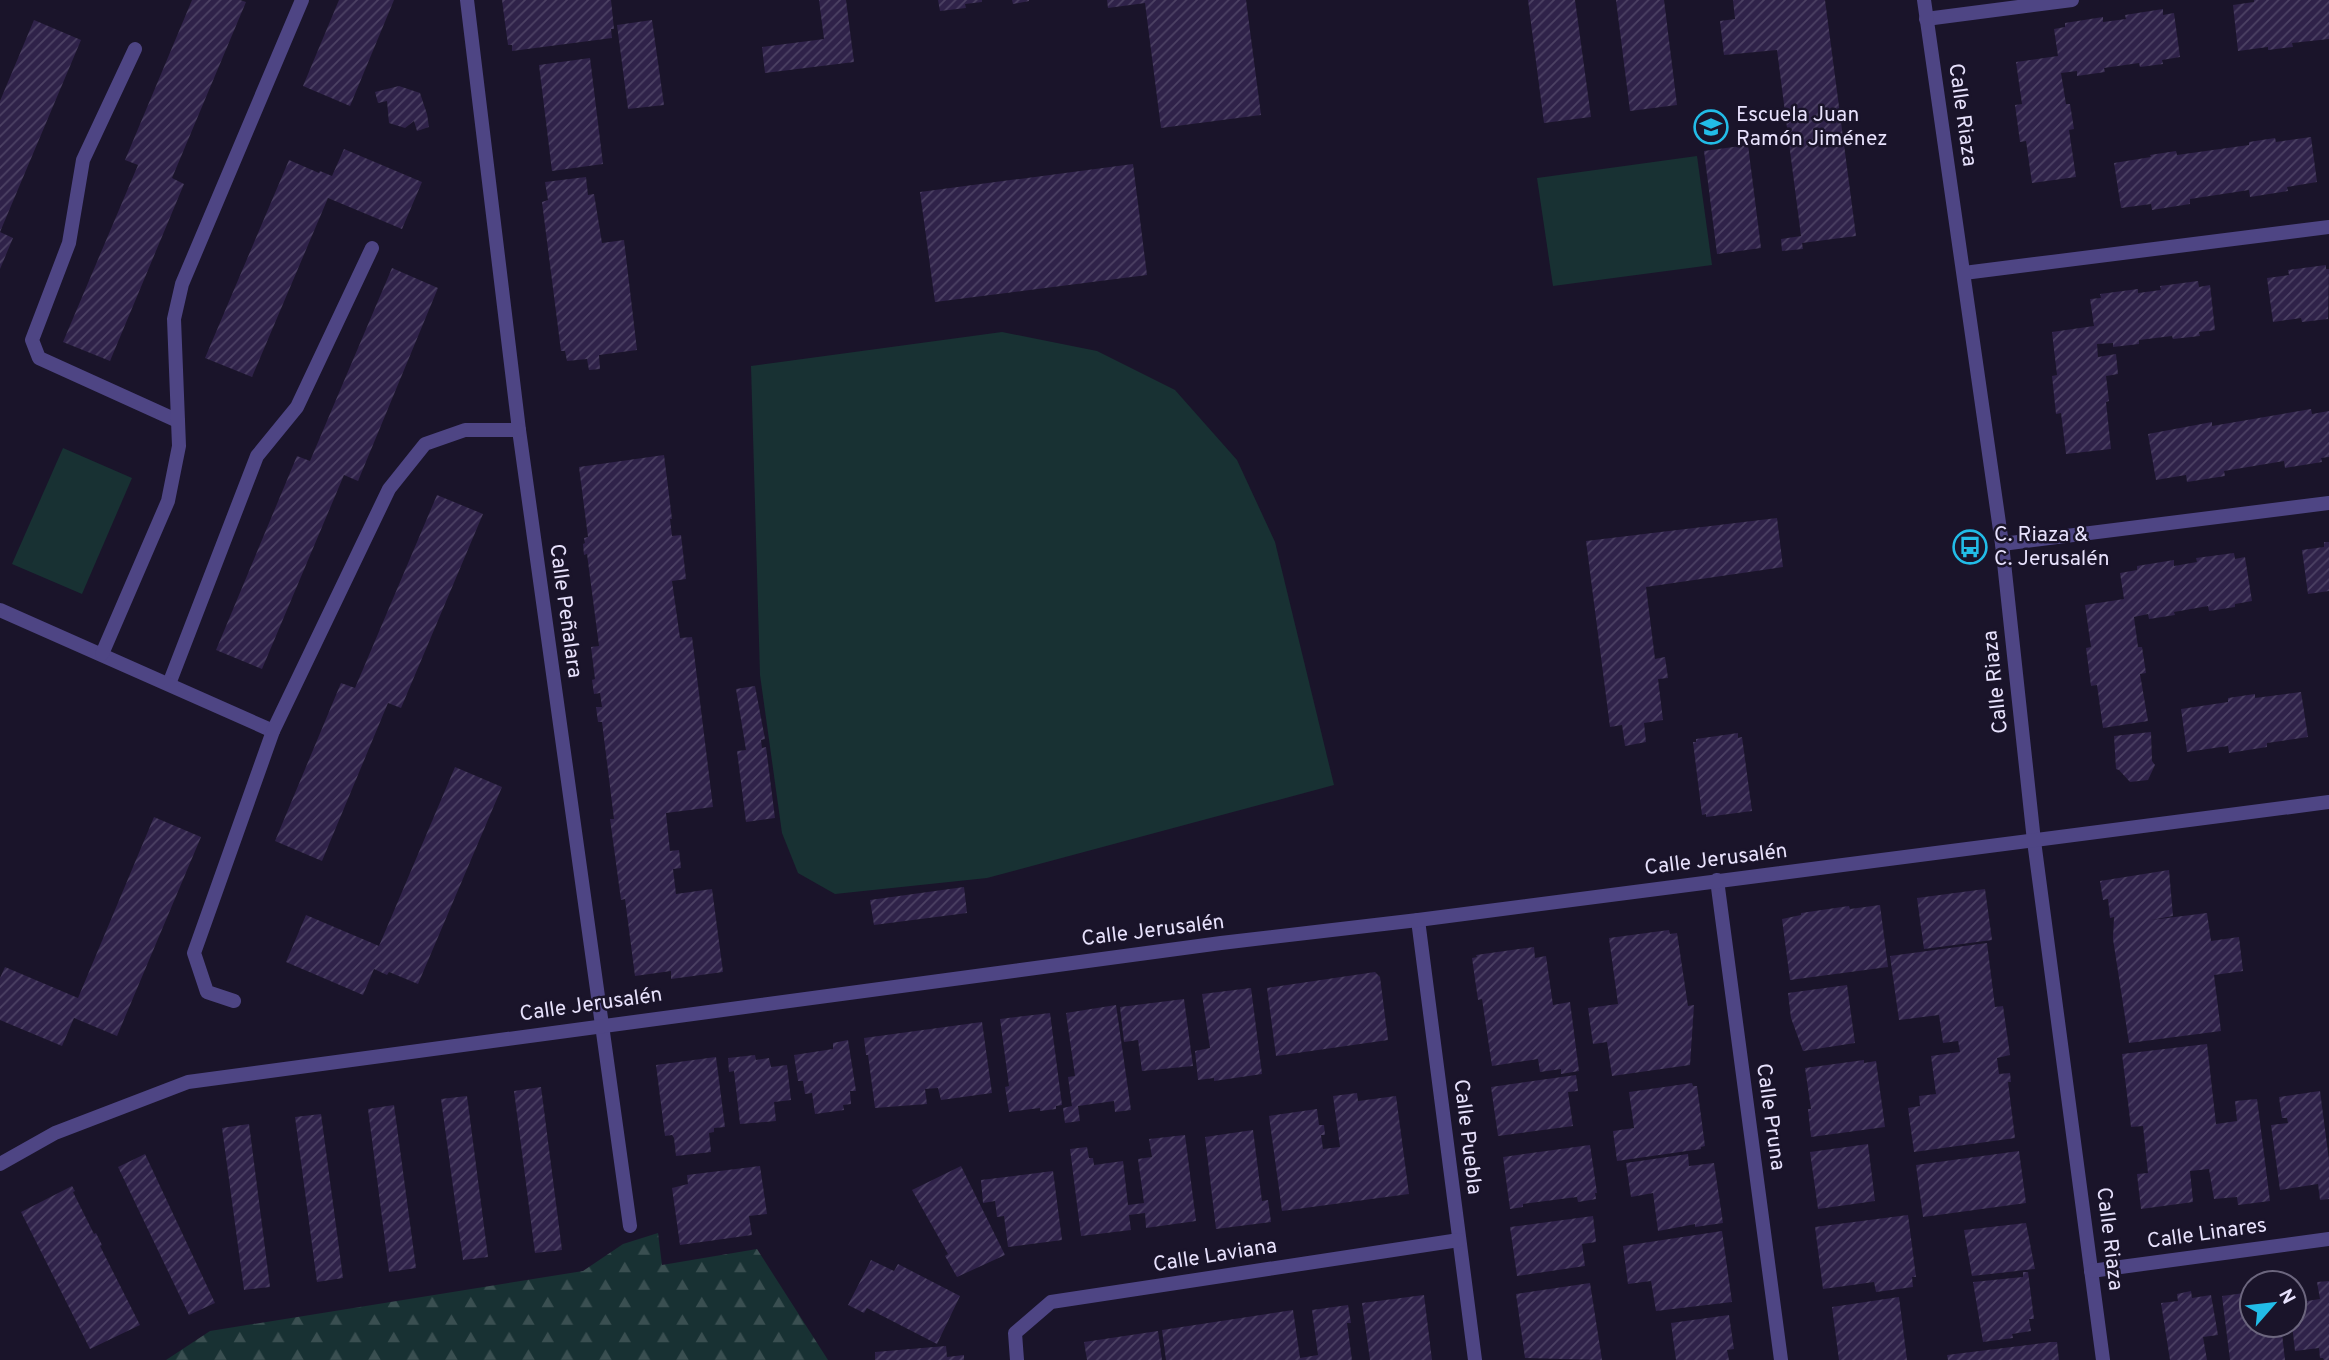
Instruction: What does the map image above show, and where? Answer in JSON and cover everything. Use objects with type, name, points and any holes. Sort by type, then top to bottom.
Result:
[{"type":"street","points":[[102,654],[168,501],[179,446],[174,319],[182,284],[302,0]]},
{"type":"street","name":"Calle Peñalara","points":[[467,0],[519,430],[630,1226]]},
{"type":"street","name":"Calle Riaza","points":[[1924,0],[2002,544],[2034,841],[2103,1360]]},
{"type":"street","points":[[1926,19],[2072,0]]},
{"type":"street","points":[[135,49],[83,160],[69,243],[32,340],[39,358],[178,421]]},
{"type":"street","points":[[1964,274],[2329,227]]},
{"type":"street","points":[[169,684],[257,456],[297,407],[372,248]]},
{"type":"street","points":[[234,1000],[207,992],[194,953],[273,730],[389,489],[425,444],[464,430],[519,430]]},
{"type":"street","points":[[2002,544],[2329,503]]},
{"type":"street","points":[[0,610],[273,730]]},
{"type":"street","name":"Calle Jerusalén","points":[[0,1164],[55,1133],[188,1082],[1221,943],[2329,802]]},
{"type":"street","name":"Calle Pruna","points":[[1717,880],[1781,1360]]},
{"type":"street","name":"Calle Puebla","points":[[1418,920],[1475,1360]]},
{"type":"street","name":"Calle Linares","points":[[2091,1271],[2329,1239]]},
{"type":"street","name":"Calle Laviana","points":[[1017,1360],[1015,1334],[1051,1302],[1459,1240]]},
{"type":"green space","points":[[1697,156],[1712,265],[1553,286],[1537,178]]},
{"type":"green space","points":[[1002,332],[1097,351],[1175,390],[1237,460],[1275,542],[1334,785],[987,878],[835,894],[798,873],[782,833],[760,675],[751,366]]},
{"type":"green space","points":[[63,448],[132,478],[82,594],[12,564]]},
{"type":"green space","points":[[658,1233],[662,1265],[757,1249],[828,1360],[166,1360],[210,1331],[583,1271],[623,1244]]},
{"type":"building","points":[[192,0],[246,2],[172,178],[184,184],[110,361],[63,342],[138,165],[125,160]]},
{"type":"building","points":[[339,0],[394,0],[350,106],[303,86]]},
{"type":"building","points":[[502,0],[611,0],[614,29],[611,29],[612,38],[512,51],[512,45],[508,45]]},
{"type":"building","points":[[819,0],[846,0],[854,62],[765,73],[762,47],[824,39]]},
{"type":"building","points":[[938,0],[982,2],[965,4],[966,8],[940,11]]},
{"type":"building","points":[[1012,0],[1029,0],[1029,1],[1013,4]]},
{"type":"building","points":[[1107,0],[1246,0],[1261,115],[1161,128],[1145,3],[1108,8]]},
{"type":"building","points":[[1528,0],[1575,0],[1591,117],[1544,123]]},
{"type":"building","points":[[1616,0],[1664,0],[1677,105],[1630,111]]},
{"type":"building","points":[[1733,0],[1825,0],[1856,236],[1802,243],[1803,249],[1782,251],[1781,239],[1801,236],[1777,50],[1724,55],[1720,21],[1735,19]]},
{"type":"building","points":[[2254,0],[2329,0],[2329,39],[2292,43],[2293,47],[2238,51],[2233,5]]},
{"type":"building","points":[[2163,9],[2163,15],[2174,13],[2180,57],[2162,60],[2163,64],[2140,67],[2139,63],[2104,68],[2105,72],[2077,76],[2077,71],[2061,73],[2066,104],[2070,104],[2074,129],[2069,130],[2076,177],[2032,183],[2026,141],[2020,142],[2015,105],[2022,104],[2016,62],[2058,56],[2054,29],[2065,27],[2065,23],[2103,17],[2103,22],[2126,19],[2125,15]]},
{"type":"building","points":[[34,20],[81,40],[0,232],[0,101]]},
{"type":"building","points":[[652,20],[664,105],[628,109],[617,25]]},
{"type":"building","points":[[590,58],[603,164],[552,171],[539,65]]},
{"type":"building","points":[[399,86],[420,93],[429,127],[417,131],[414,121],[405,128],[389,123],[387,101],[378,103],[375,92]]},
{"type":"building","points":[[2311,137],[2317,182],[2287,187],[2288,191],[2250,197],[2249,190],[2190,199],[2190,204],[2152,210],[2151,204],[2121,208],[2114,163],[2176,151],[2177,155],[2249,145],[2249,142],[2275,138],[2276,142]]},
{"type":"building","points":[[1748,145],[1761,248],[1717,254],[1704,151]]},
{"type":"building","points":[[344,149],[422,182],[402,229],[328,198],[252,377],[205,358],[289,160],[332,176]]},
{"type":"building","points":[[1133,164],[1147,275],[935,302],[920,192]]},
{"type":"building","points":[[586,177],[588,195],[594,194],[602,243],[624,240],[637,350],[599,355],[600,369],[589,370],[587,359],[567,361],[565,351],[561,351],[542,202],[548,200],[545,182]]},
{"type":"building","points":[[0,232],[13,238],[0,269]]},
{"type":"building","points":[[2326,265],[2326,269],[2329,269],[2328,319],[2302,322],[2301,318],[2273,322],[2267,278],[2289,275],[2288,270]]},
{"type":"building","points":[[392,268],[438,288],[358,481],[344,475],[262,669],[216,650],[297,456],[310,461]]},
{"type":"building","points":[[2198,281],[2199,287],[2210,285],[2215,330],[2199,332],[2200,336],[2139,340],[2139,344],[2113,347],[2113,343],[2097,344],[2098,357],[2116,354],[2118,374],[2106,376],[2111,449],[2066,454],[2061,413],[2056,414],[2052,376],[2057,375],[2052,332],[2094,326],[2090,299],[2101,298],[2100,294],[2138,289],[2138,293],[2161,290],[2160,286]]},
{"type":"building","points":[[2311,409],[2312,414],[2329,411],[2329,457],[2321,458],[2322,462],[2285,468],[2284,461],[2224,471],[2225,476],[2187,482],[2186,475],[2156,480],[2148,434],[2212,422],[2212,426]]},
{"type":"building","points":[[664,455],[672,536],[681,535],[686,579],[672,581],[680,638],[692,637],[713,807],[666,813],[670,851],[679,850],[681,868],[673,869],[676,894],[712,889],[723,972],[671,979],[671,971],[635,976],[625,899],[621,900],[610,819],[614,819],[602,722],[598,722],[596,707],[602,707],[600,693],[594,694],[592,680],[595,679],[591,647],[599,646],[587,554],[584,555],[584,538],[588,537],[579,467]]},
{"type":"building","points":[[437,495],[483,514],[401,708],[388,703],[322,861],[275,841],[341,683],[355,688]]},
{"type":"building","points":[[1777,518],[1783,567],[1646,587],[1655,659],[1665,657],[1668,678],[1658,679],[1663,720],[1644,723],[1646,742],[1625,746],[1622,725],[1610,727],[1586,541]]},
{"type":"building","points":[[2324,542],[2329,542],[2329,591],[2308,594],[2302,550],[2324,547]]},
{"type":"building","points":[[2234,553],[2235,559],[2245,557],[2252,601],[2209,611],[2208,606],[2149,619],[2148,614],[2134,617],[2138,647],[2142,647],[2146,673],[2140,674],[2148,721],[2103,728],[2097,685],[2091,686],[2086,648],[2091,647],[2085,605],[2124,599],[2120,573],[2137,570],[2137,566],[2174,560],[2174,566],[2197,562],[2196,558]]},
{"type":"building","points":[[755,686],[765,739],[761,740],[762,748],[766,747],[775,818],[746,822],[737,751],[746,750],[736,689]]},
{"type":"building","points":[[2301,692],[2308,737],[2267,743],[2267,747],[2229,753],[2228,746],[2187,752],[2181,709],[2228,702],[2228,698],[2255,694],[2255,698]]},
{"type":"building","points":[[2151,732],[2152,761],[2155,765],[2148,780],[2130,782],[2116,769],[2114,736]]},
{"type":"building","points":[[1738,733],[1738,738],[1742,737],[1752,811],[1706,817],[1706,814],[1702,815],[1693,742],[1696,742],[1696,739]]},
{"type":"building","points":[[455,767],[502,787],[418,984],[374,969],[363,995],[286,962],[306,915],[379,946]]},
{"type":"building","points":[[154,817],[201,837],[117,1036],[74,1018],[62,1046],[0,1020],[0,978],[5,967],[78,998]]},
{"type":"building","points":[[2169,870],[2173,916],[2151,920],[2207,913],[2211,941],[2239,937],[2243,971],[2214,975],[2221,1031],[2129,1043],[2113,939],[2114,917],[2110,918],[2108,899],[2103,900],[2100,881]]},
{"type":"building","points":[[964,887],[967,913],[874,925],[870,900]]},
{"type":"building","points":[[1985,889],[1992,940],[1924,949],[1917,898]]},
{"type":"building","points":[[1880,905],[1888,967],[1790,980],[1782,919],[1801,913],[1849,906],[1850,909]]},
{"type":"building","points":[[1669,930],[1670,934],[1677,933],[1688,1006],[1694,1005],[1690,1065],[1612,1076],[1607,1042],[1593,1044],[1588,1008],[1618,1004],[1609,938]]},
{"type":"building","points":[[1987,943],[1995,1007],[2003,1006],[2010,1055],[1997,1058],[1999,1074],[2010,1073],[2011,1082],[2008,1082],[2015,1138],[1914,1152],[1908,1108],[1920,1106],[1919,1096],[1936,1094],[1931,1056],[1960,1052],[1958,1041],[1943,1043],[1939,1015],[1899,1020],[1890,956]]},
{"type":"building","points":[[1534,947],[1535,958],[1546,956],[1553,1005],[1570,1002],[1579,1071],[1561,1074],[1561,1069],[1540,1072],[1538,1059],[1492,1066],[1482,999],[1478,1000],[1472,958],[1477,957],[1476,955]]},
{"type":"building","points":[[1375,972],[1380,977],[1388,1040],[1276,1056],[1267,988]]},
{"type":"building","points":[[1847,985],[1855,1043],[1803,1051],[1791,1018],[1788,993]]},
{"type":"building","points":[[1251,988],[1262,1074],[1214,1081],[1214,1078],[1198,1080],[1195,1051],[1210,1048],[1202,994]]},
{"type":"building","points":[[1184,999],[1193,1066],[1142,1071],[1138,1040],[1124,1042],[1120,1007]]},
{"type":"building","points":[[1116,1005],[1131,1110],[1115,1112],[1114,1101],[1078,1106],[1080,1121],[1065,1123],[1063,1108],[1072,1106],[1068,1077],[1075,1076],[1066,1013]]},
{"type":"building","points":[[1050,1013],[1062,1105],[1056,1106],[1056,1109],[1009,1112],[1005,1087],[1009,1086],[1000,1019]]},
{"type":"building","points":[[982,1022],[992,1093],[941,1100],[938,1088],[925,1089],[927,1104],[875,1108],[864,1038]]},
{"type":"building","points":[[848,1040],[856,1091],[850,1091],[851,1104],[843,1105],[844,1110],[815,1114],[812,1093],[805,1094],[803,1081],[798,1081],[794,1055],[833,1049],[833,1043]]},
{"type":"building","points":[[2207,1044],[2216,1124],[2237,1121],[2235,1101],[2257,1099],[2270,1201],[2238,1205],[2237,1197],[2214,1199],[2209,1169],[2190,1171],[2193,1202],[2141,1209],[2137,1174],[2148,1173],[2143,1126],[2131,1127],[2122,1054]]},
{"type":"building","points":[[755,1055],[756,1060],[769,1058],[771,1067],[787,1065],[791,1100],[774,1102],[776,1121],[740,1124],[734,1071],[729,1072],[728,1058]]},
{"type":"building","points":[[716,1057],[725,1127],[714,1128],[714,1132],[709,1133],[711,1152],[676,1156],[674,1138],[672,1135],[665,1136],[656,1065]]},
{"type":"building","points":[[1864,1060],[1864,1063],[1876,1061],[1885,1127],[1811,1137],[1808,1109],[1811,1109],[1805,1068]]},
{"type":"building","points":[[1576,1075],[1578,1091],[1568,1092],[1573,1126],[1498,1136],[1491,1087]]},
{"type":"building","points":[[1692,1083],[1697,1086],[1705,1146],[1701,1149],[1617,1161],[1613,1131],[1634,1128],[1629,1092]]},
{"type":"building","points":[[541,1087],[562,1250],[535,1253],[514,1091]]},
{"type":"building","points":[[2320,1091],[2329,1160],[2329,1199],[2320,1200],[2318,1184],[2280,1190],[2271,1125],[2288,1123],[2287,1118],[2282,1118],[2279,1097]]},
{"type":"building","points":[[1357,1093],[1358,1101],[1396,1096],[1409,1194],[1282,1211],[1269,1116],[1317,1109],[1319,1125],[1324,1125],[1325,1135],[1321,1135],[1323,1149],[1340,1147],[1333,1096]]},
{"type":"building","points":[[467,1096],[488,1257],[463,1260],[441,1099]]},
{"type":"building","points":[[394,1105],[416,1268],[389,1272],[368,1109]]},
{"type":"building","points":[[321,1114],[343,1278],[317,1282],[295,1117]]},
{"type":"building","points":[[249,1124],[270,1287],[244,1290],[222,1128]]},
{"type":"building","points":[[1253,1130],[1262,1201],[1268,1200],[1271,1222],[1216,1229],[1205,1137]]},
{"type":"building","points":[[1185,1135],[1196,1221],[1146,1228],[1145,1213],[1129,1215],[1131,1230],[1081,1236],[1070,1149],[1087,1147],[1089,1158],[1093,1158],[1094,1165],[1123,1161],[1128,1205],[1144,1203],[1138,1159],[1152,1157],[1149,1139]]},
{"type":"building","points":[[1868,1144],[1875,1201],[1818,1209],[1810,1152]]},
{"type":"building","points":[[1590,1145],[1596,1199],[1578,1202],[1577,1197],[1523,1204],[1523,1207],[1510,1209],[1503,1157]]},
{"type":"building","points":[[2019,1151],[2026,1203],[1923,1217],[1916,1165]]},
{"type":"building","points":[[145,1154],[215,1303],[189,1315],[118,1167]]},
{"type":"building","points":[[1688,1154],[1689,1166],[1714,1163],[1723,1223],[1695,1227],[1695,1224],[1658,1231],[1653,1193],[1631,1197],[1626,1163]]},
{"type":"building","points":[[760,1166],[767,1214],[749,1216],[752,1235],[680,1245],[672,1188],[688,1184],[687,1175]]},
{"type":"building","points":[[961,1166],[1005,1255],[957,1277],[945,1256],[948,1254],[912,1190]]},
{"type":"building","points":[[1053,1171],[1062,1240],[1008,1247],[1004,1216],[997,1217],[995,1201],[983,1203],[981,1180]]},
{"type":"building","points":[[72,1186],[140,1325],[90,1349],[21,1212]]},
{"type":"building","points":[[1908,1215],[1916,1277],[1912,1277],[1913,1287],[1876,1292],[1874,1282],[1823,1289],[1815,1227]]},
{"type":"building","points":[[1593,1216],[1596,1242],[1582,1244],[1585,1266],[1517,1276],[1510,1227]]},
{"type":"building","points":[[2026,1223],[2035,1269],[1972,1276],[1964,1230]]},
{"type":"building","points":[[1722,1231],[1732,1302],[1656,1311],[1651,1281],[1628,1284],[1623,1246]]},
{"type":"building","points":[[871,1260],[894,1271],[898,1264],[960,1296],[937,1344],[867,1308],[864,1313],[848,1305]]},
{"type":"building","points":[[2023,1272],[2028,1272],[2034,1319],[2029,1319],[2031,1331],[2012,1334],[2013,1338],[1983,1342],[1973,1282],[2023,1277]]},
{"type":"building","points":[[2329,1281],[2329,1360],[2320,1358],[2319,1348],[2295,1351],[2294,1339],[2308,1339],[2308,1301],[2320,1299],[2317,1282]]},
{"type":"building","points":[[1590,1283],[1602,1360],[1525,1358],[1516,1294]]},
{"type":"building","points":[[2191,1291],[2192,1298],[2211,1295],[2218,1335],[2203,1337],[2207,1360],[2170,1360],[2161,1303],[2178,1301],[2177,1294]]},
{"type":"building","points":[[2238,1294],[2238,1339],[2283,1339],[2285,1360],[2230,1360],[2222,1296]]},
{"type":"building","points":[[1424,1295],[1432,1360],[1370,1360],[1362,1303]]},
{"type":"building","points":[[1899,1297],[1907,1360],[1839,1360],[1832,1307]]},
{"type":"building","points":[[1348,1305],[1351,1323],[1347,1323],[1352,1360],[1166,1360],[1162,1330],[1293,1310],[1300,1358],[1318,1355],[1312,1310]]},
{"type":"building","points":[[1729,1315],[1734,1349],[1727,1350],[1729,1360],[1676,1360],[1671,1323]]},
{"type":"building","points":[[1158,1331],[1162,1360],[1087,1360],[1084,1342]]},
{"type":"building","points":[[2057,1342],[2059,1360],[1948,1360],[1947,1355]]},
{"type":"building","points":[[946,1346],[947,1357],[964,1355],[964,1360],[875,1360],[875,1352]]},
{"type":"place","name":"Escuela Juan Ramón Jiménez","points":[[1711,127]]},
{"type":"place","name":"C. Riaza & C. Jerusalén","points":[[1970,547]]}]
